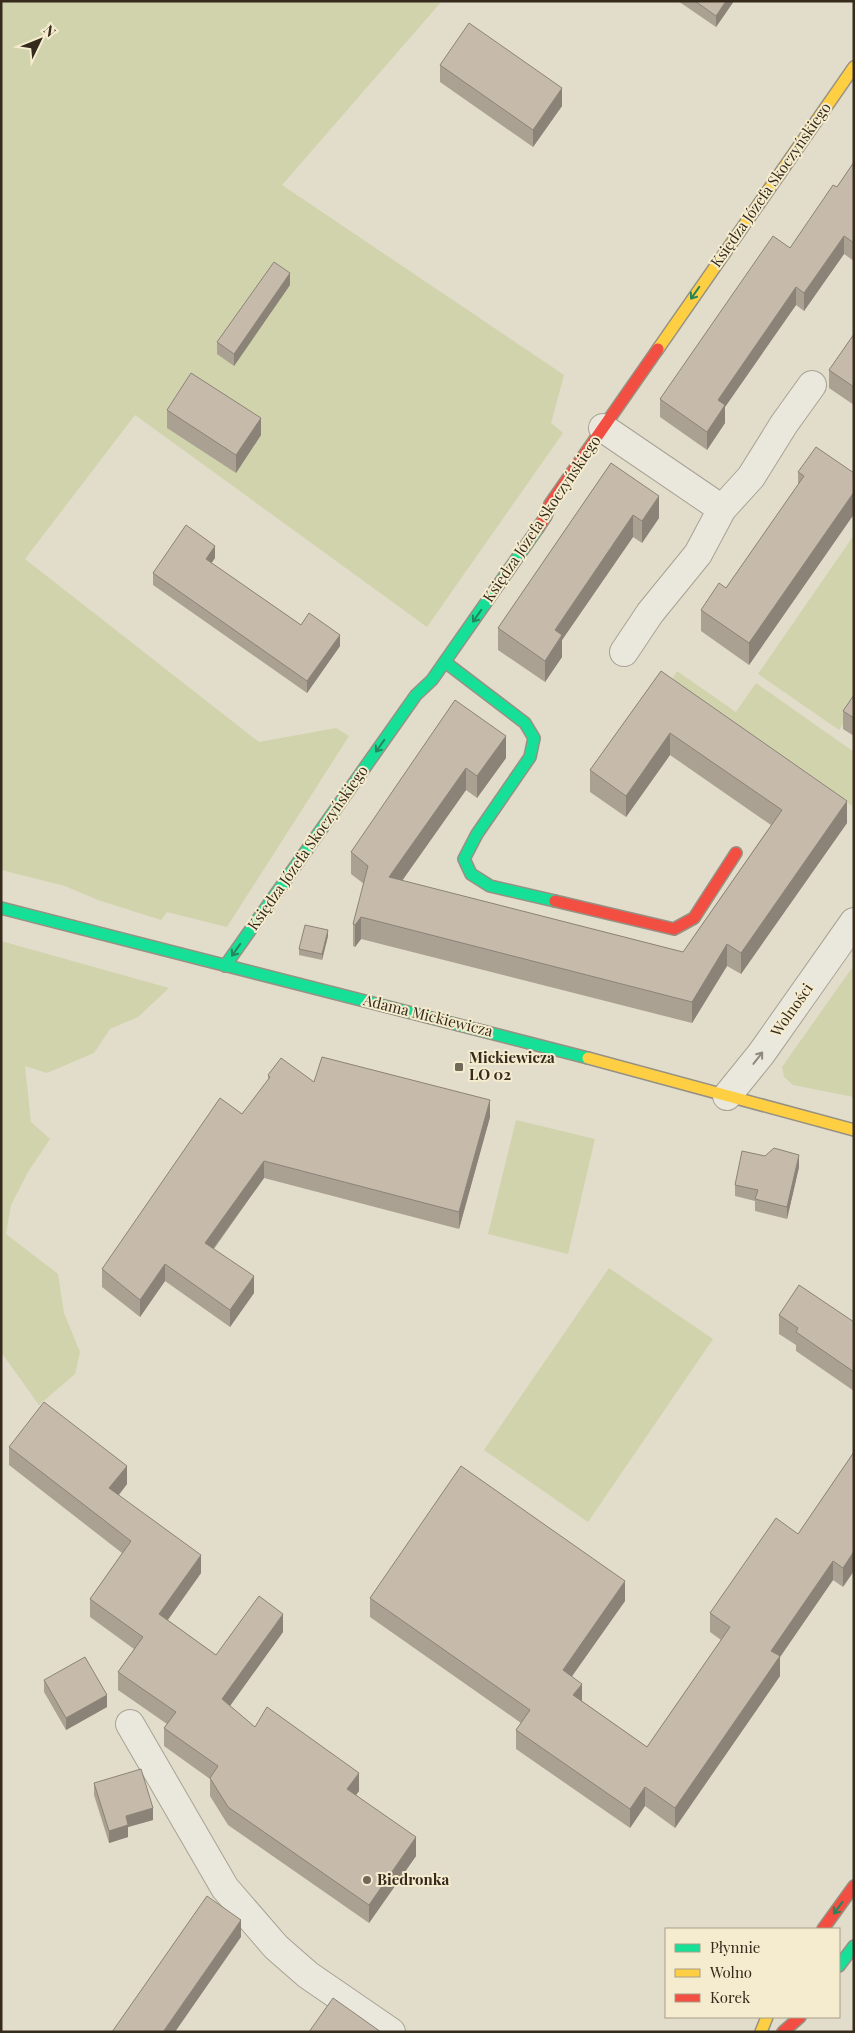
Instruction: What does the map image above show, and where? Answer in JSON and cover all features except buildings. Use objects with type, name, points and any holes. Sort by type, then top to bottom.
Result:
[{"type":"street","name":"Księdza Józefa Skoczyńskiego","points":[[225,966],[416,695],[432,680],[445,662],[546,516],[550,504],[602,428],[854,67]]},
{"type":"street","points":[[624,652],[650,613],[698,554],[722,509],[751,477],[784,424],[812,385]]},
{"type":"street","points":[[602,428],[722,509]]},
{"type":"street","points":[[445,662],[525,723],[534,738],[530,757],[477,834],[464,859],[471,874],[490,886],[674,929],[694,918],[736,853]]},
{"type":"street","name":"Adama Mickiewicza","points":[[1,908],[483,1030],[854,1130]]},
{"type":"street","name":"Wolności","points":[[727,1096],[761,1054],[854,922]]},
{"type":"street","points":[[130,1724],[225,1888],[276,1947],[308,1975],[391,2032]]},
{"type":"street","points":[[824,1928],[854,1886]]},
{"type":"street","points":[[840,1965],[854,1946]]},
{"type":"street","points":[[761,2032],[767,2018]]},
{"type":"street","points":[[783,2032],[799,2018]]},
{"type":"green space","points":[[1,1],[442,1],[282,185],[564,375],[551,423],[563,433],[427,627],[135,415],[25,559],[259,742],[336,728],[349,736],[227,927],[167,912],[161,920],[98,900],[65,886],[1,870]]},
{"type":"green space","points":[[854,535],[854,708],[839,730],[758,674]]},
{"type":"green space","points":[[677,671],[736,712],[756,683],[854,752],[854,807],[670,682]]},
{"type":"green space","points":[[1,941],[169,988],[138,1017],[110,1029],[94,1053],[47,1073],[25,1066],[31,1122],[50,1139],[28,1172],[11,1205],[6,1234],[58,1274],[64,1313],[80,1352],[75,1374],[39,1405],[1,1352]]},
{"type":"green space","points":[[854,965],[854,1097],[793,1085],[784,1077],[782,1067]]},
{"type":"green space","points":[[516,1120],[595,1139],[568,1254],[488,1234]]},
{"type":"green space","points":[[609,1268],[713,1339],[588,1522],[484,1450]]},
{"type":"traffic: fast","points":[[225,966],[416,695],[432,680],[538,528]]},
{"type":"traffic: fast","points":[[445,662],[525,723],[534,738],[530,757],[477,834],[464,859],[471,874],[490,886],[555,901]]},
{"type":"traffic: fast","points":[[1,908],[588,1058]]},
{"type":"traffic: fast","points":[[840,1965],[854,1946]]},
{"type":"traffic: slow","points":[[658,349],[854,67]]},
{"type":"traffic: slow","points":[[588,1058],[854,1130]]},
{"type":"traffic: slow","points":[[761,2032],[767,2018]]},
{"type":"traffic: jam","points":[[538,528],[546,516],[550,504],[658,349]]},
{"type":"traffic: jam","points":[[555,901],[674,929],[694,918],[736,853]]},
{"type":"traffic: jam","points":[[824,1928],[854,1886]]},
{"type":"traffic: jam","points":[[783,2032],[799,2018]]},
{"type":"place","name":"Mickiewicza LO 02","points":[[459,1067]]},
{"type":"place","name":"Biedronka","points":[[367,1880]]}]
